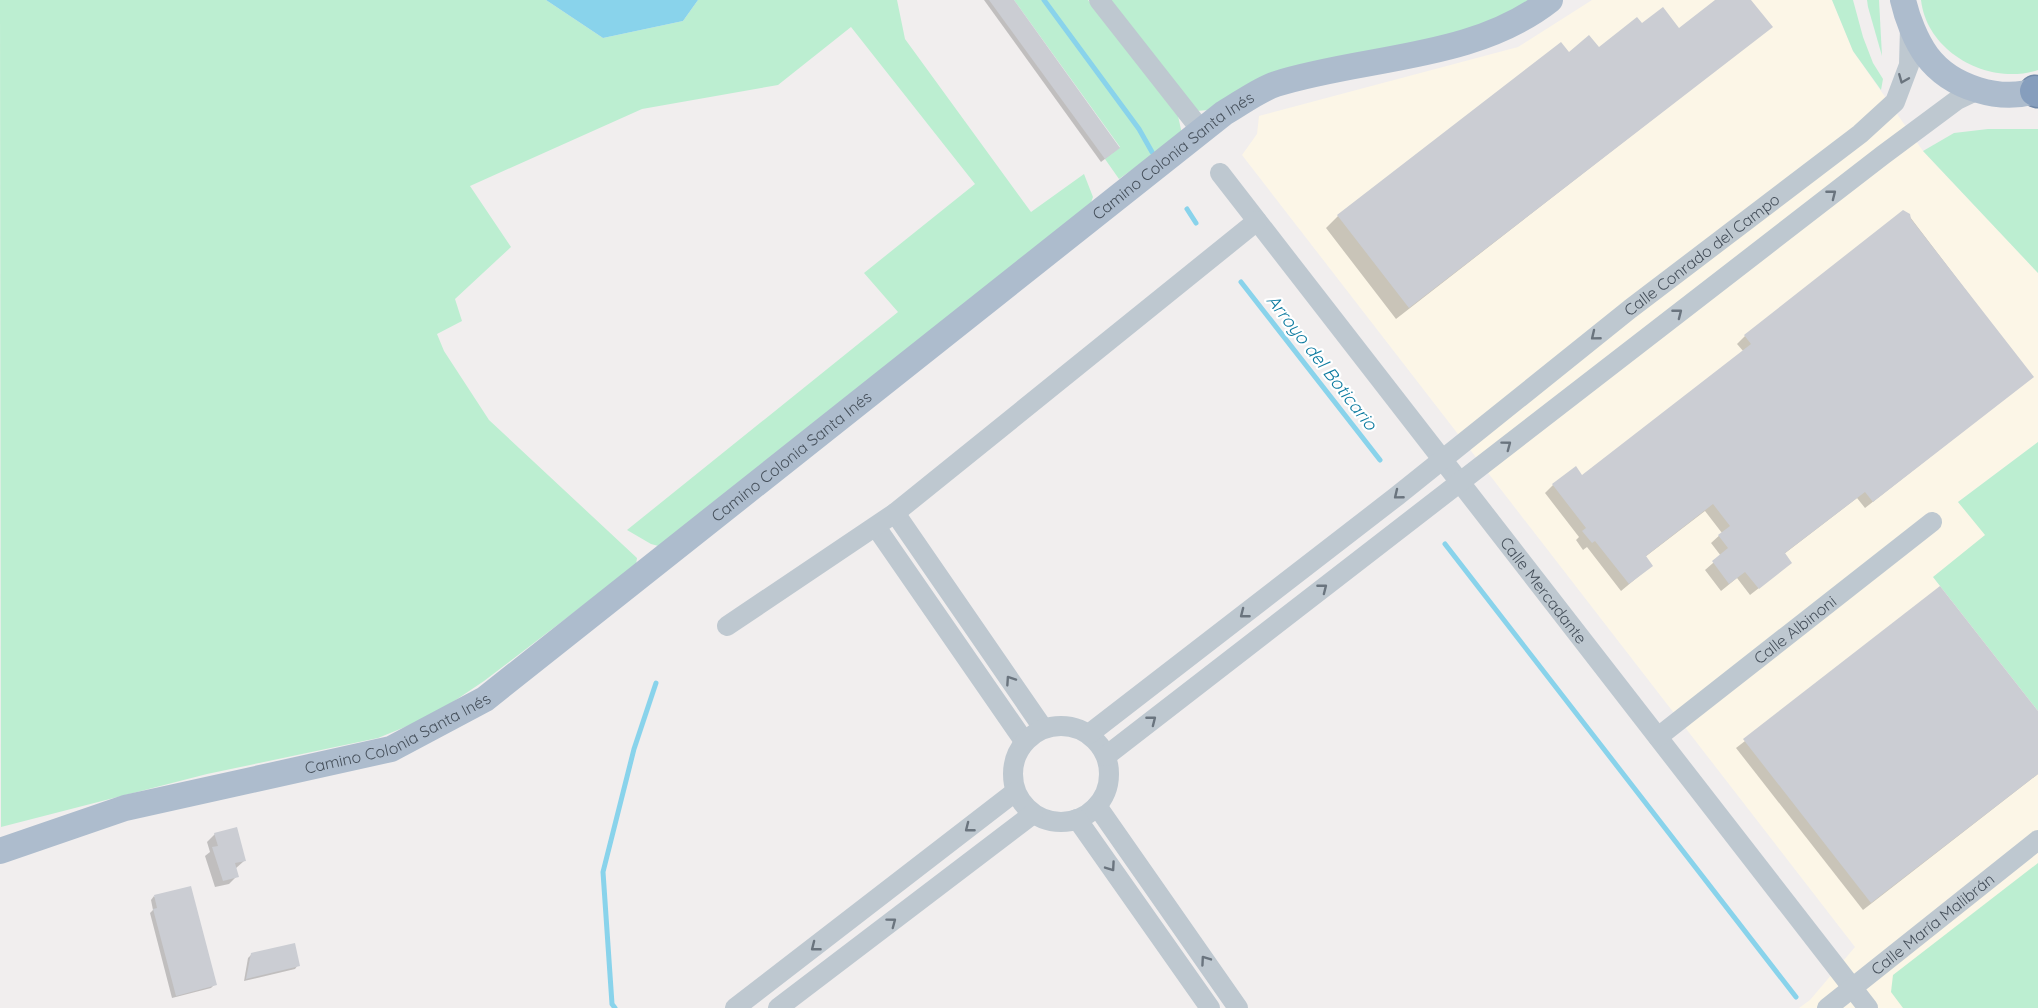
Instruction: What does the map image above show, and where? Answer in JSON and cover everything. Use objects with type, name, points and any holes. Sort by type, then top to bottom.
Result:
[{"type":"main road","name":"Camino Colonia Santa Inés","points":[[0,851],[125,808],[391,749],[485,699],[1224,113],[1273,85],[1330,69],[1439,48],[1493,32],[1550,0]]},
{"type":"main road","points":[[1906,11],[1928,57],[1954,78],[1978,90],[2007,95],[2037,91]]},
{"type":"street","points":[[1099,0],[1201,130]]},
{"type":"street","name":"Calle Conrado del Campo","points":[[1089,734],[1630,309],[1860,134],[1895,102],[1909,65],[1906,11]]},
{"type":"street","name":"Calle Conrado del Campo","points":[[1106,756],[1910,134],[1958,100],[1978,90]]},
{"type":"street","name":"Calle Mercadante","points":[[1220,173],[1868,1008]]},
{"type":"street","points":[[727,626],[895,513],[1257,221]]},
{"type":"street","points":[[895,513],[1043,728]]},
{"type":"street","name":"Calle Albinoni","points":[[1658,737],[1932,522]]},
{"type":"street","points":[[876,527],[1024,741]]},
{"type":"street","points":[[1066,725],[1089,734],[1106,756],[1108,782],[1097,806],[1077,819],[1055,822],[1033,814],[1015,792],[1012,766],[1024,741],[1043,728],[1066,725]]},
{"type":"street","points":[[735,1008],[1015,792]]},
{"type":"street","points":[[1097,806],[1238,1008]]},
{"type":"street","points":[[778,1008],[1033,814]]},
{"type":"street","points":[[1077,819],[1210,1008]]},
{"type":"street","name":"Calle María Malibrán","points":[[1827,1008],[2038,840]]},
{"type":"shaded area","points":[[1592,0],[1832,0],[1853,51],[1923,151],[2038,273],[2038,442],[1958,502],[1986,535],[1933,577],[2038,711],[2038,1008],[1799,1008],[1810,1000],[1855,947],[1242,155],[1257,134],[1259,116],[1518,47]]},
{"type":"green space","points":[[0,0],[546,0],[603,38],[683,21],[698,0],[897,0],[905,39],[1031,212],[1084,174],[1093,197],[1089,208],[662,547],[651,544],[627,530],[898,312],[864,273],[975,184],[851,27],[778,85],[642,109],[470,186],[511,247],[455,299],[462,321],[437,334],[444,351],[489,420],[637,558],[636,565],[484,681],[432,716],[378,738],[207,774],[1,827]]},
{"type":"green space","points":[[1014,0],[1088,0],[1178,116],[1182,134],[1119,179],[1105,159],[1120,147]]},
{"type":"green space","points":[[1109,0],[1536,0],[1503,18],[1209,110],[1196,111]]},
{"type":"green space","points":[[1832,0],[1853,0],[1863,37],[1873,63],[1883,79],[1881,90],[1853,51]]},
{"type":"green space","points":[[1867,0],[1879,0],[1882,56],[1868,7]]},
{"type":"green space","points":[[1921,0],[2038,0],[2038,70],[2019,74],[2000,73],[1981,69],[1963,61],[1935,36],[1926,19]]},
{"type":"green space","points":[[1988,129],[2038,129],[2038,273],[1923,151],[1954,133]]},
{"type":"green space","points":[[2038,442],[2038,711],[1933,577],[1985,535],[1958,502]]},
{"type":"green space","points":[[2038,863],[2038,1008],[1903,1008],[1891,992],[1893,975]]},
{"type":"water","points":[[546,0],[698,0],[683,21],[603,38]]},
{"type":"building","points":[[989,0],[1014,0],[1120,148],[1105,159]]},
{"type":"building","points":[[1715,0],[1751,0],[1773,27],[1409,308],[1337,215],[1561,42],[1569,52],[1589,35],[1599,47],[1637,17],[1642,23],[1663,7],[1679,28]]},
{"type":"building","points":[[1903,210],[1910,214],[1911,219],[2034,377],[1873,502],[1865,492],[1785,553],[1792,563],[1759,589],[1745,572],[1729,584],[1712,561],[1728,548],[1718,535],[1730,526],[1713,504],[1646,556],[1653,566],[1629,584],[1595,541],[1592,543],[1582,531],[1586,528],[1552,484],[1576,466],[1582,475],[1751,344],[1744,335]]},
{"type":"building","points":[[1940,586],[2038,711],[2038,774],[1871,903],[1743,739]]},
{"type":"building","points":[[237,827],[246,861],[235,863],[239,877],[223,881],[212,847],[218,846],[214,833]]},
{"type":"building","points":[[191,886],[217,985],[176,996],[153,909],[157,908],[154,895]]},
{"type":"building","points":[[295,943],[300,966],[246,979],[251,953]]},
{"type":"waterway","name":"Arroyo del Boticario","points":[[1044,0],[1139,129],[1152,152]]},
{"type":"waterway","points":[[1187,209],[1196,223]]},
{"type":"waterway","name":"Arroyo del Boticario","points":[[1241,282],[1380,460]]},
{"type":"waterway","points":[[1445,544],[1796,997]]},
{"type":"waterway","points":[[615,1008],[612,1004],[603,872],[634,749],[656,683]]}]
